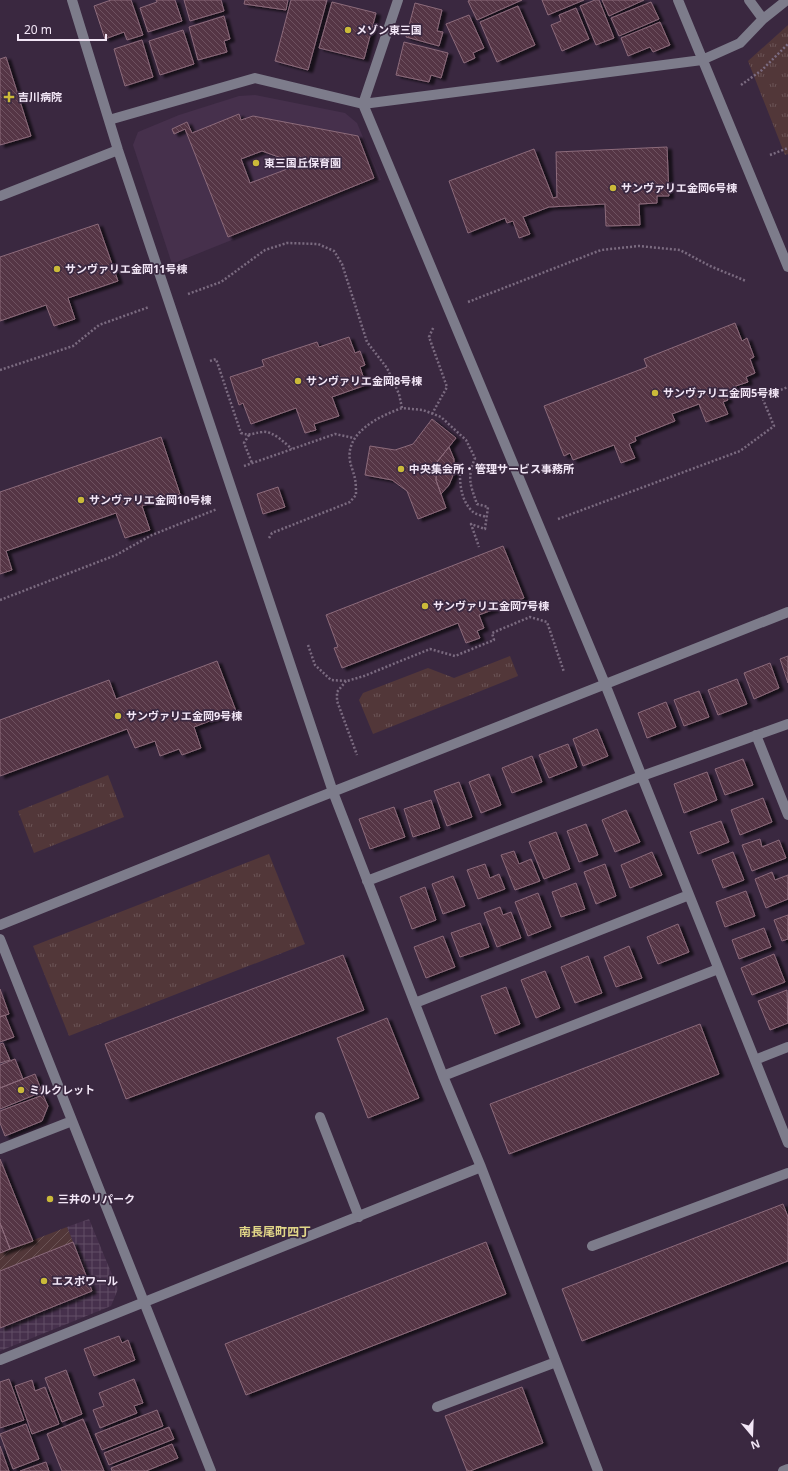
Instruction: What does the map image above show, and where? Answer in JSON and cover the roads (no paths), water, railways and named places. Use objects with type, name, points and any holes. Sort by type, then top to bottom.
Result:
[{"type":"street","points":[[72,0],[118,150],[333,792],[443,1076],[481,1167],[598,1471]]},
{"type":"street","points":[[398,0],[363,104],[605,684],[788,1143]]},
{"type":"street","points":[[678,0],[788,267]]},
{"type":"street","points":[[750,0],[763,20]]},
{"type":"street","points":[[109,120],[256,78],[363,104],[702,60],[740,43],[763,20],[787,0]]},
{"type":"street","points":[[0,196],[118,150]]},
{"type":"street","points":[[0,925],[788,612]]},
{"type":"street","points":[[368,881],[642,776],[788,724]]},
{"type":"street","points":[[756,735],[788,815]]},
{"type":"street","points":[[415,1003],[689,895]]},
{"type":"street","points":[[0,939],[211,1471]]},
{"type":"street","points":[[443,1076],[718,969]]},
{"type":"street","points":[[755,1060],[788,1047]]},
{"type":"street","points":[[320,1117],[359,1217]]},
{"type":"street","points":[[0,1149],[72,1121]]},
{"type":"street","points":[[0,1360],[481,1167]]},
{"type":"street","points":[[592,1246],[788,1173]]},
{"type":"street","points":[[437,1407],[556,1362]]},
{"type":"street","points":[[783,1471],[788,1469]]},
{"type":"place","name":"メゾン東三国","points":[[348,30]]},
{"type":"place","name":"吉川病院","points":[[9,97]]},
{"type":"place","name":"東三国丘保育園","points":[[256,163]]},
{"type":"place","name":"サンヴァリエ金岡6号棟","points":[[613,188]]},
{"type":"place","name":"サンヴァリエ金岡11号棟","points":[[57,269]]},
{"type":"place","name":"サンヴァリエ金岡8号棟","points":[[298,381]]},
{"type":"place","name":"サンヴァリエ金岡5号棟","points":[[655,393]]},
{"type":"place","name":"中央集会所・管理サービス事務所","points":[[401,469]]},
{"type":"place","name":"サンヴァリエ金岡10号棟","points":[[81,500]]},
{"type":"place","name":"サンヴァリエ金岡7号棟","points":[[425,606]]},
{"type":"place","name":"サンヴァリエ金岡9号棟","points":[[118,716]]},
{"type":"place","name":"ミルクレット","points":[[21,1090]]},
{"type":"place","name":"三井のリパーク","points":[[50,1199]]},
{"type":"place","name":"エスポワール","points":[[44,1281]]},
{"type":"district","name":"南長尾町四丁","points":[[275,1232]]}]
